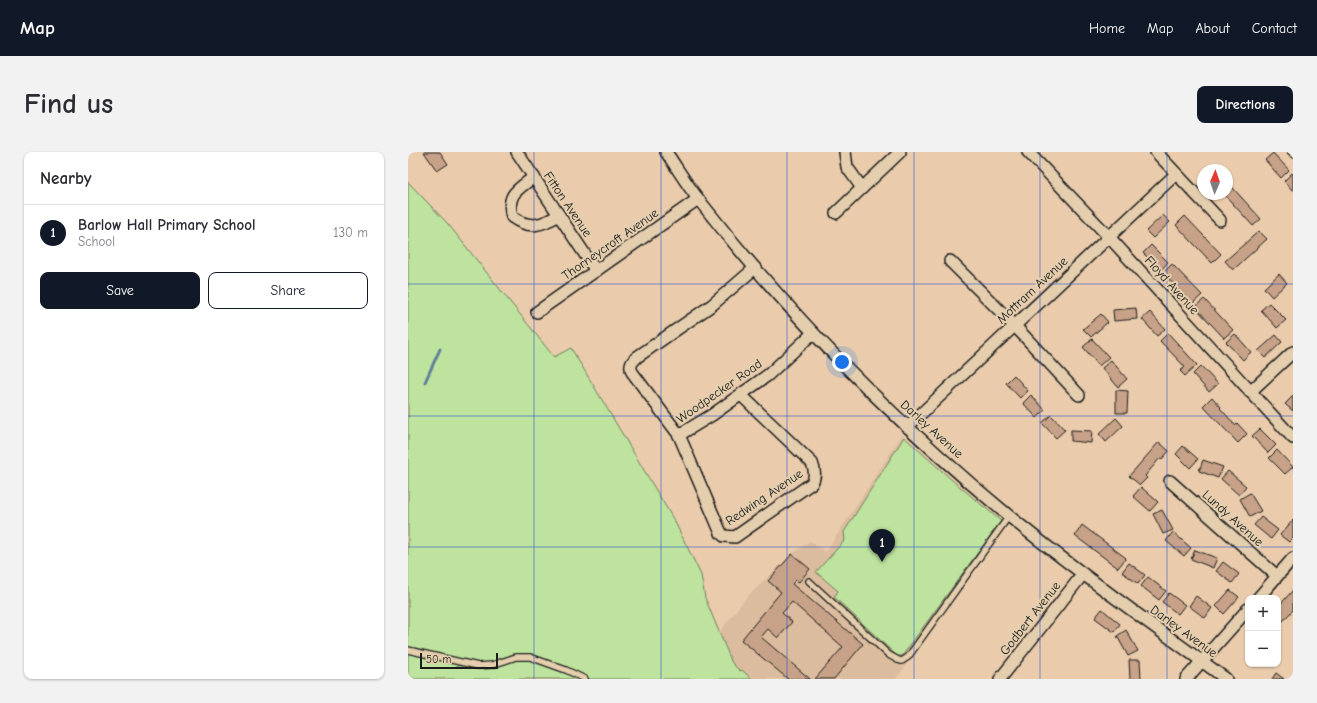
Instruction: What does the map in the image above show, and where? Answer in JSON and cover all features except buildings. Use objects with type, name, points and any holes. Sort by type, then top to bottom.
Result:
[{"type":"street","name":"Fitton Avenue","points":[[517,152],[596,271]]},
{"type":"street","name":"Darley Avenue","points":[[666,152],[698,199],[755,268],[813,333],[906,427],[1009,516],[1083,574],[1226,679]]},
{"type":"street","points":[[845,152],[847,167],[862,188]]},
{"type":"street","points":[[836,213],[900,152]]},
{"type":"street","name":"Floyd Avenue","points":[[1028,152],[1110,238],[1293,438]]},
{"type":"street","points":[[1156,152],[1220,220]]},
{"type":"street","name":"Mottram Avenue","points":[[906,427],[1014,325],[1110,238],[1176,174]]},
{"type":"street","points":[[534,178],[519,188],[511,197],[510,207],[512,217],[525,224],[535,225],[546,222],[559,215]]},
{"type":"street","name":"Thorneycroft Avenue","points":[[537,312],[698,199]]},
{"type":"street","points":[[950,261],[1014,325],[1079,395]]},
{"type":"street","name":"Woodpecker Road","points":[[755,268],[712,305],[637,357],[631,363],[630,368],[632,372],[679,435],[768,375],[813,333]]},
{"type":"street","points":[[1250,392],[1293,352]]},
{"type":"street","name":"Redwing Avenue","points":[[679,435],[721,533],[724,536],[735,537],[812,483],[815,474],[812,463],[741,394]]},
{"type":"street","name":"Lundy Avenue","points":[[1170,481],[1277,576]]},
{"type":"street","points":[[1261,595],[1293,558]]},
{"type":"street","name":"Godbert Avenue","points":[[1000,679],[1083,574]]},
{"type":"street","points":[[1186,679],[1245,612]]},
{"type":"lane","points":[[809,581],[890,654],[902,661],[908,657],[1009,516]]},
{"type":"lane","points":[[408,650],[478,666],[492,665],[516,657],[530,657],[566,670],[585,679]]},
{"type":"shaded area","points":[[902,435],[952,480],[1007,526],[896,679],[745,679],[732,663],[719,632],[745,599],[792,554],[810,541],[826,552]]},
{"type":"green space","points":[[408,182],[448,224],[554,357],[571,348],[675,522],[701,575],[705,598],[732,663],[740,671],[742,670],[752,679],[408,679]]},
{"type":"green space","points":[[904,437],[1001,521],[902,656],[898,656],[834,597],[838,591],[816,572],[845,540],[844,532]]},
{"type":"waterway","points":[[425,382],[440,349]]},
{"type":"place","name":"Barlow Hall Primary School","points":[[882,562]]}]
